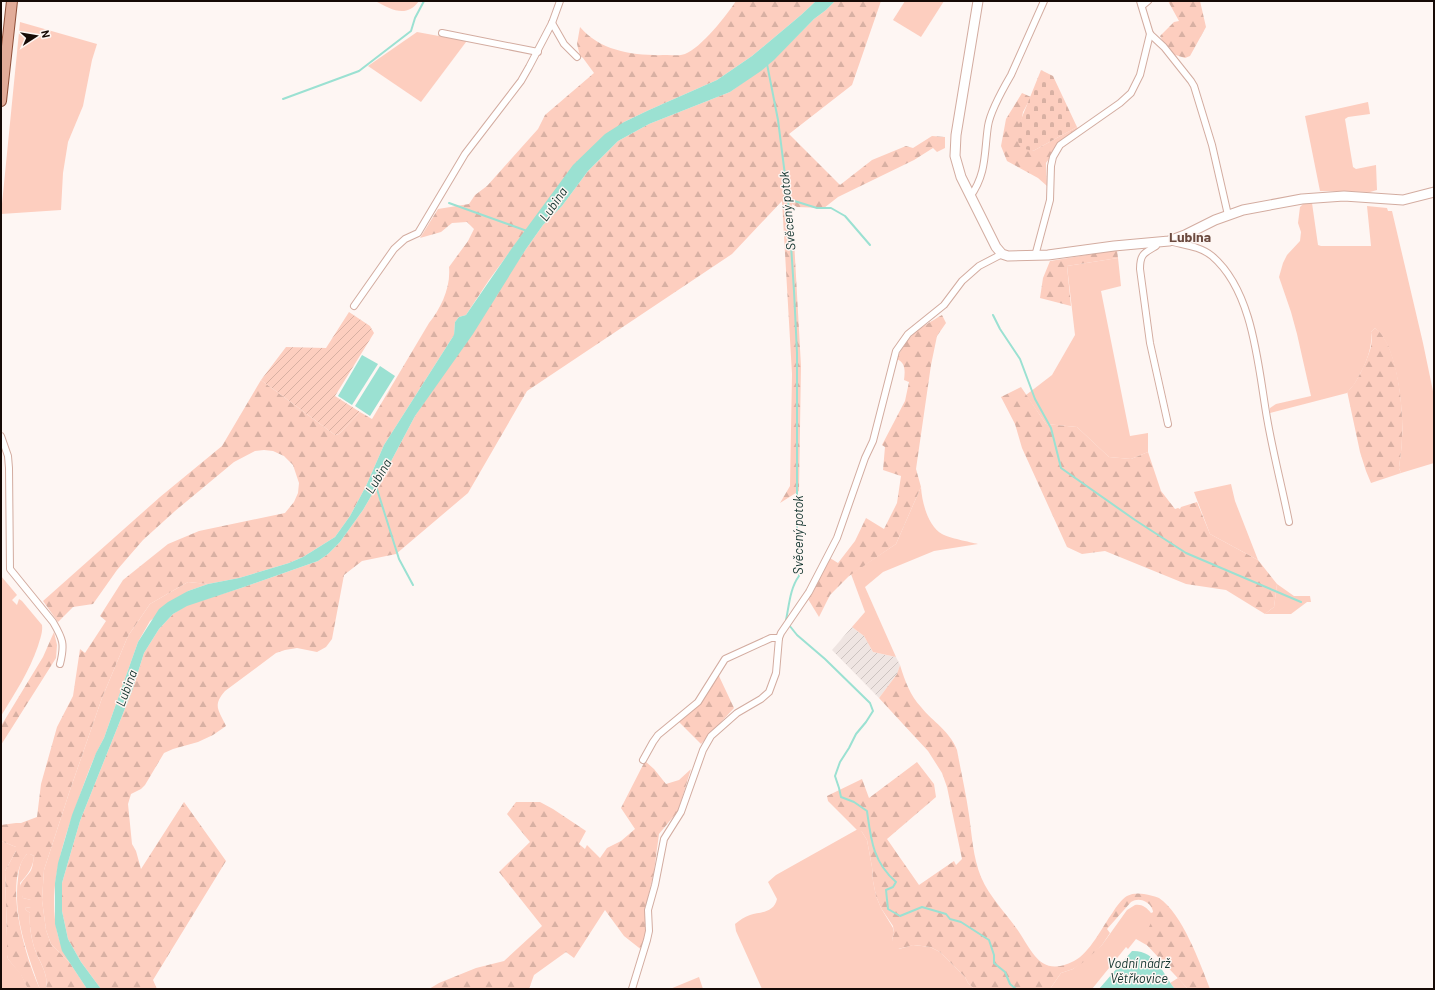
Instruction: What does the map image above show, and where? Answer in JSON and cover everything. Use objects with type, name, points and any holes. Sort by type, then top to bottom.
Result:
[{"type":"main road","points":[[1,101],[12,1]]},
{"type":"street","points":[[354,306],[394,249],[405,239],[418,233],[465,154],[521,81],[538,52],[552,23],[560,1]]},
{"type":"street","points":[[978,1],[955,148],[956,164],[970,197],[996,247],[1002,254],[1014,257],[1169,241],[1198,248],[1211,256],[1233,282],[1242,300],[1256,349],[1267,419],[1289,522]]},
{"type":"street","points":[[970,197],[984,167],[988,124],[1044,1]]},
{"type":"street","points":[[1148,1],[1141,4],[1150,34],[1167,51],[1194,86],[1212,145],[1228,215]]},
{"type":"street","points":[[552,23],[564,44],[577,57]]},
{"type":"street","points":[[442,33],[538,52]]},
{"type":"street","points":[[1034,256],[1050,200],[1053,157],[1060,146],[1120,103],[1131,93],[1140,75],[1150,34]]},
{"type":"street","points":[[1169,241],[1228,215],[1249,208],[1302,199],[1344,196],[1403,200],[1434,192]]},
{"type":"street","points":[[1155,242],[1156,246],[1144,253],[1140,259],[1140,269],[1150,343],[1168,424]]},
{"type":"street","points":[[632,989],[649,931],[648,910],[656,881],[664,839],[681,812],[703,750],[711,736],[737,713],[761,699],[769,692],[776,674],[779,638],[809,592],[837,538],[865,458],[873,441],[896,351],[908,334],[944,306],[960,283],[979,266],[1002,254]]},
{"type":"street","points":[[1,436],[8,456],[9,468],[10,569],[49,616],[58,630],[62,641],[63,651],[60,664]]},
{"type":"street","points":[[644,760],[658,735],[698,702],[725,659],[771,638],[779,638]]},
{"type":"shaded area","points":[[852,627],[864,636],[873,652],[896,657],[900,665],[897,674],[879,698],[832,650]]},
{"type":"green space","points":[[375,1],[419,1],[409,10],[398,11]]},
{"type":"green space","points":[[736,1],[816,1],[752,56],[717,80],[624,122],[528,227],[489,280],[466,315],[459,317],[455,322],[454,335],[384,445],[366,486],[350,516],[335,537],[303,557],[289,563],[239,578],[208,584],[188,582],[150,604],[128,636],[102,698],[44,870],[42,900],[46,930],[51,944],[70,963],[87,989],[46,989],[47,983],[45,973],[32,939],[30,913],[25,908],[31,907],[31,900],[23,898],[20,889],[22,882],[32,869],[33,864],[34,856],[27,854],[20,866],[16,901],[23,940],[34,976],[40,989],[28,989],[21,975],[8,959],[7,955],[5,871],[16,851],[16,847],[1,841],[1,825],[21,823],[37,817],[41,784],[57,727],[73,696],[80,649],[85,653],[106,621],[100,616],[123,580],[168,544],[199,531],[285,513],[294,502],[298,493],[299,483],[293,465],[284,456],[273,451],[264,450],[255,451],[234,462],[143,540],[117,570],[93,604],[73,607],[58,622],[43,601],[160,497],[222,446],[261,380],[335,435],[339,434],[360,412],[372,419],[441,304],[447,290],[449,267],[468,241],[474,229],[467,222],[452,223],[441,232],[420,238],[438,209],[469,204],[475,195],[487,186],[538,129],[545,115],[594,73],[580,56],[577,44],[580,27],[598,42],[620,51],[643,55],[681,55],[691,51],[706,38]]},
{"type":"green space","points":[[835,1],[881,1],[852,85],[789,134],[840,185],[872,160],[906,146],[913,148],[932,136],[945,137],[945,148],[937,152],[933,148],[914,160],[838,197],[824,208],[797,207],[792,204],[801,366],[799,491],[780,503],[790,486],[792,374],[782,201],[732,254],[527,391],[468,493],[396,554],[362,561],[344,575],[332,639],[326,647],[317,652],[297,648],[276,653],[225,691],[221,696],[218,708],[226,726],[213,735],[198,742],[164,753],[145,785],[141,789],[131,794],[128,804],[132,844],[136,851],[141,869],[184,802],[226,861],[153,980],[157,989],[101,989],[81,962],[68,939],[62,911],[62,883],[80,821],[132,691],[144,653],[159,629],[173,614],[187,605],[318,561],[328,554],[340,542],[363,510],[415,416],[526,249],[543,225],[562,206],[588,171],[618,141],[649,124],[730,92],[769,64],[814,19]]},
{"type":"green space","points":[[905,1],[944,1],[921,37],[893,20]]},
{"type":"green space","points":[[1168,1],[1200,1],[1206,27],[1190,56],[1185,58],[1169,53],[1160,36],[1174,22],[1179,21]]},
{"type":"green space","points":[[20,22],[97,44],[92,60],[83,106],[68,142],[63,173],[61,210],[1,214]]},
{"type":"green space","points":[[417,32],[466,41],[421,102],[368,66]]},
{"type":"green space","points":[[1041,70],[1053,76],[1077,127],[1033,151],[1025,149],[1019,145],[1017,139],[1018,127]]},
{"type":"green space","points":[[1022,93],[1031,97],[1023,112],[1018,139],[1033,151],[1077,127],[1079,130],[1060,143],[1046,163],[1047,186],[1038,178],[1007,161],[1001,146],[1006,119]]},
{"type":"green space","points":[[1368,102],[1370,114],[1348,117],[1345,119],[1353,167],[1356,169],[1376,165],[1377,190],[1370,192],[1320,191],[1305,116]]},
{"type":"green space","points":[[1312,203],[1318,245],[1321,246],[1371,246],[1367,206],[1387,208],[1388,211],[1392,211],[1434,396],[1434,463],[1401,473],[1399,468],[1402,445],[1402,411],[1398,379],[1389,348],[1383,336],[1375,328],[1371,332],[1371,345],[1365,365],[1347,393],[1270,413],[1270,408],[1276,404],[1311,396],[1297,334],[1279,277],[1287,255],[1300,241],[1301,232],[1298,223],[1300,207],[1303,204]]},
{"type":"green space","points":[[1117,250],[1118,258],[1067,266],[1071,306],[1040,298],[1043,278],[1050,261]]},
{"type":"green space","points":[[1118,258],[1121,286],[1101,291],[1130,436],[1148,433],[1148,452],[1131,459],[1109,457],[1077,427],[1046,424],[1026,395],[1052,375],[1075,335],[1067,266]]},
{"type":"green space","points":[[349,312],[370,326],[374,333],[335,396],[360,412],[339,434],[335,435],[261,380],[286,347],[326,348]]},
{"type":"green space","points":[[942,315],[946,323],[937,336],[931,365],[916,469],[921,487],[896,544],[849,576],[830,595],[819,617],[808,599],[830,558],[838,563],[855,541],[866,518],[884,529],[897,503],[901,476],[883,470],[885,447],[882,445],[905,401],[909,382],[904,380],[905,371],[903,365],[897,359],[905,344],[915,333]]},
{"type":"green space","points":[[1375,328],[1383,336],[1389,348],[1398,379],[1402,411],[1402,445],[1399,468],[1401,473],[1371,483],[1360,452],[1347,391],[1354,385],[1364,367],[1371,348],[1371,332]]},
{"type":"green space","points":[[1021,387],[1046,424],[1077,427],[1109,457],[1131,459],[1148,452],[1161,491],[1175,509],[1180,509],[1181,507],[1197,502],[1210,534],[1258,560],[1277,584],[1274,607],[1265,614],[1226,590],[1186,584],[1105,551],[1082,554],[1067,547],[1022,448],[1015,424],[1001,397]]},
{"type":"green space","points":[[1231,484],[1235,501],[1258,560],[1210,534],[1194,492]]},
{"type":"green space","points":[[921,487],[929,520],[937,530],[949,537],[978,544],[934,551],[883,572],[865,587],[896,657],[873,652],[864,636],[852,627],[865,612],[851,574],[896,544]]},
{"type":"green space","points":[[1,576],[17,595],[12,600],[17,605],[19,599],[22,601],[42,625],[42,628],[38,646],[30,665],[1,716]]},
{"type":"green space","points":[[188,582],[208,584],[188,591],[150,621],[138,642],[104,738],[88,773],[66,836],[60,857],[54,901],[55,922],[60,943],[70,963],[51,944],[46,930],[42,900],[44,870],[102,698],[128,636],[150,604]]},
{"type":"green space","points":[[1277,584],[1294,596],[1310,596],[1311,602],[1307,602],[1291,614],[1265,614],[1274,607]]},
{"type":"green space","points":[[54,632],[57,645],[56,658],[1,745],[1,726],[43,657]]},
{"type":"green space","points":[[900,665],[914,698],[946,732],[954,743],[957,750],[968,807],[974,854],[981,877],[994,899],[1035,956],[1046,965],[1063,965],[1074,961],[1090,946],[1123,899],[1131,894],[1144,894],[1159,898],[1175,915],[1189,939],[1210,989],[1188,989],[1145,943],[1142,938],[1152,920],[1153,910],[1146,902],[1140,900],[1131,902],[1107,929],[1110,933],[1102,945],[1085,961],[1073,969],[1061,973],[1050,989],[974,989],[965,977],[940,952],[930,947],[914,945],[898,949],[894,947],[892,940],[894,933],[893,926],[881,908],[876,896],[867,840],[862,832],[857,830],[828,801],[827,796],[862,779],[869,798],[917,762],[934,784],[936,797],[887,839],[919,885],[954,861],[956,865],[962,859],[947,787],[942,773],[928,751],[879,698],[897,674]]},
{"type":"green space","points":[[718,674],[734,708],[701,744],[677,720],[700,701]]},
{"type":"green space","points":[[645,761],[654,769],[666,784],[679,780],[691,769],[678,811],[659,834],[654,871],[646,906],[647,935],[643,951],[624,936],[605,910],[574,958],[566,952],[534,975],[529,989],[429,989],[439,983],[476,968],[504,961],[542,926],[499,872],[530,842],[507,814],[516,802],[540,802],[586,831],[579,844],[585,849],[587,845],[600,858],[607,848],[621,841],[635,829],[621,808]]},
{"type":"green space","points":[[858,829],[867,840],[876,896],[881,908],[893,928],[894,933],[892,940],[899,949],[913,945],[930,947],[940,952],[965,977],[974,989],[762,989],[736,931],[735,924],[750,915],[766,911],[773,907],[777,899],[768,882],[776,875]]},
{"type":"green space","points":[[1,841],[16,847],[16,851],[5,871],[7,955],[8,959],[21,974],[28,989],[1,989]]},
{"type":"green space","points":[[27,854],[34,856],[33,864],[30,871],[20,883],[23,898],[31,900],[31,907],[25,908],[30,913],[32,939],[45,973],[47,983],[46,989],[40,989],[39,987],[22,934],[17,907],[19,869],[21,862]]},
{"type":"green space","points":[[1135,905],[1144,906],[1151,913],[1163,908],[1168,966],[1150,947],[1136,939],[1128,949],[1126,947],[1092,989],[1050,989],[1061,973],[1073,969],[1102,945],[1127,910]]},
{"type":"green space","points":[[699,977],[703,989],[670,989]]},
{"type":"green space","points":[[1178,978],[1188,989],[1175,989],[1170,983]]},
{"type":"water","points":[[816,1],[835,1],[814,19],[774,60],[761,71],[730,92],[649,124],[618,141],[588,171],[562,206],[543,225],[526,249],[473,334],[415,416],[363,510],[340,542],[328,554],[318,561],[187,606],[173,614],[159,629],[144,653],[132,691],[80,821],[62,883],[62,911],[68,939],[81,962],[101,989],[87,989],[62,951],[55,924],[55,883],[58,863],[72,815],[96,753],[104,738],[138,642],[159,609],[168,602],[188,591],[208,584],[239,578],[289,563],[303,557],[335,537],[350,516],[366,486],[384,445],[454,335],[455,322],[459,317],[466,315],[512,248],[573,165],[605,134],[624,122],[717,80],[752,56]]},
{"type":"water","points":[[362,355],[378,364],[352,405],[338,396]]},
{"type":"water","points":[[380,366],[395,376],[370,416],[355,406]]},
{"type":"water","name":"Vodní nádrž Větřkovice","points":[[1132,951],[1147,954],[1153,958],[1175,989],[1099,989]]},
{"type":"waterway","points":[[283,99],[359,71],[411,31],[415,18],[424,1]]},
{"type":"waterway","name":"Svěcený potok","points":[[767,64],[778,120],[788,199],[797,353],[797,550],[799,576],[794,586],[789,603],[787,621]]},
{"type":"waterway","points":[[788,199],[817,208],[831,208],[845,216],[870,245]]},
{"type":"waterway","points":[[449,203],[527,231]]},
{"type":"waterway","points":[[993,315],[1000,329],[1020,359],[1035,399],[1051,428],[1061,468],[1135,520],[1186,553],[1301,602]]},
{"type":"waterway","points":[[376,486],[399,559],[413,585]]},
{"type":"waterway","name":"Svěcený potok","points":[[789,625],[797,635],[825,659],[870,703],[873,711],[856,734],[840,762],[835,776],[841,797],[854,802],[867,811],[874,850],[882,867],[896,882],[893,887],[886,890],[888,909],[900,916],[922,907],[946,914],[950,919],[961,922],[989,940],[994,955],[994,963],[1005,972],[1010,984],[1016,989]]},
{"type":"district","name":"Lubina","points":[[1190,237]]}]
